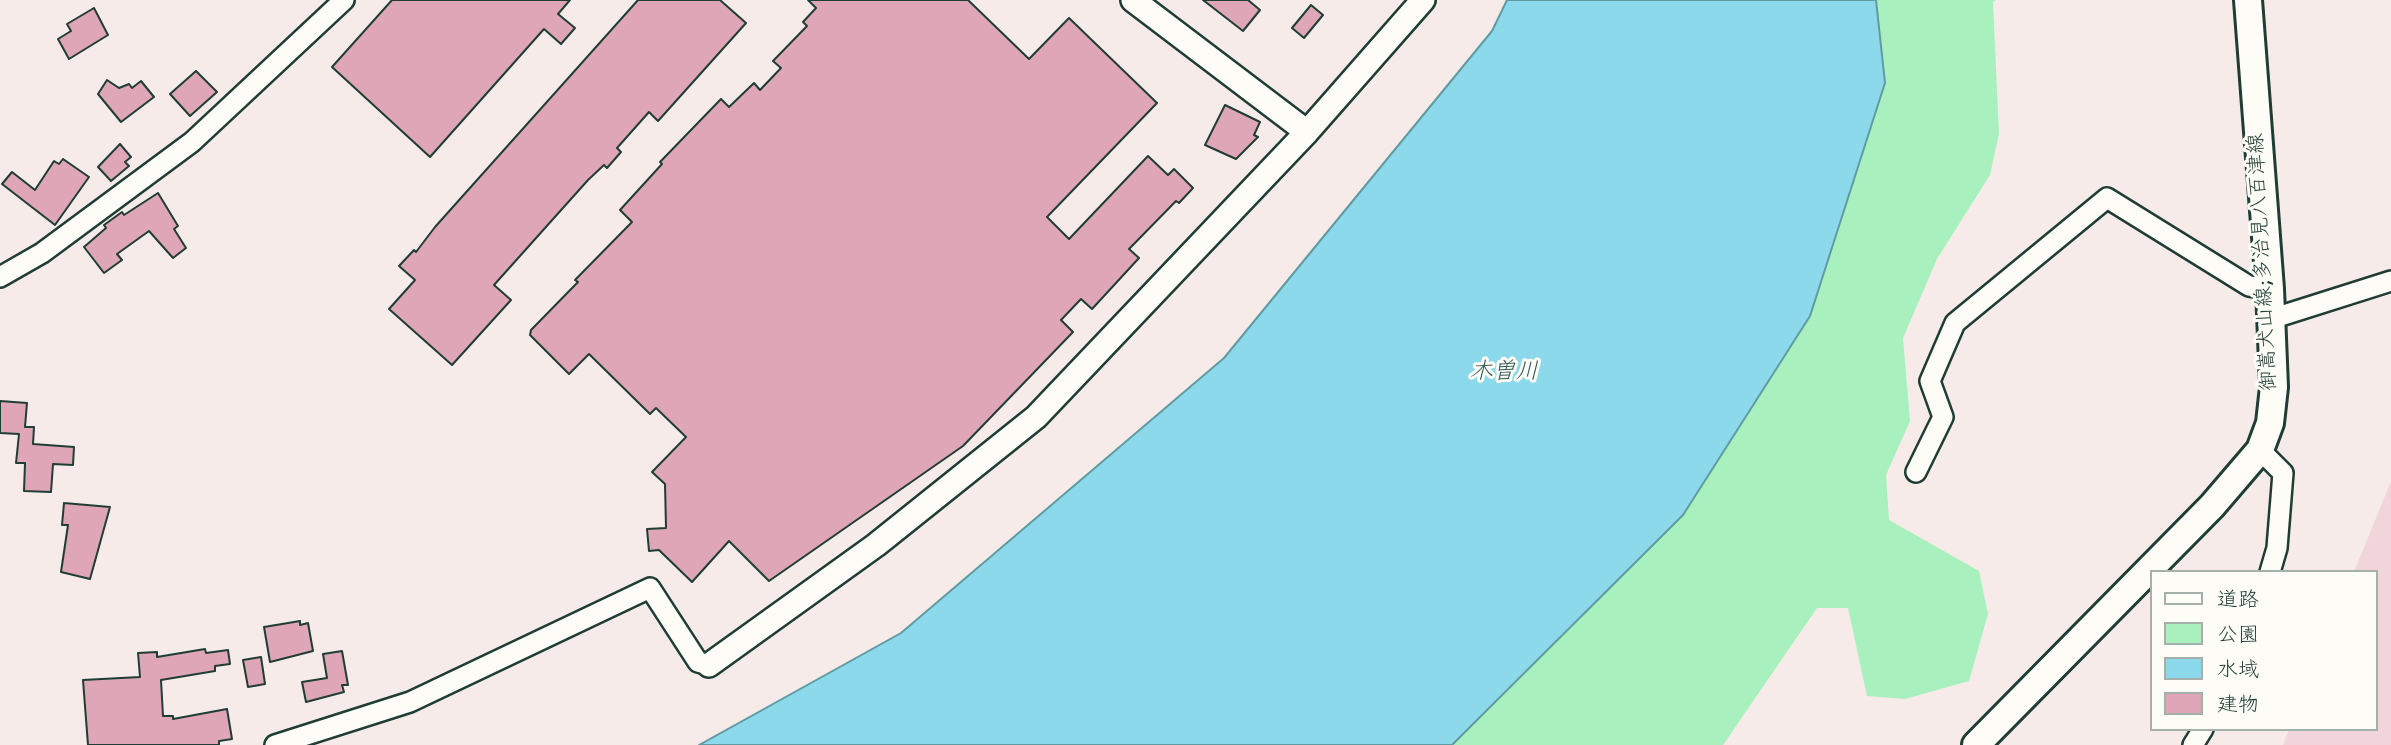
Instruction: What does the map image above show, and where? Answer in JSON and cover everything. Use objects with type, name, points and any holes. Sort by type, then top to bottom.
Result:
[{"type":"main road","name":"御嵩犬山線;多治見八百津線","points":[[1976,745],[2212,506],[2260,450],[2270,423],[2274,387],[2270,289],[2248,0]]},
{"type":"street","points":[[0,277],[42,254],[192,142],[344,0]]},
{"type":"street","points":[[1133,0],[1307,132]]},
{"type":"street","points":[[275,745],[410,702],[650,588],[698,662],[709,665],[876,545],[1036,417],[1307,132],[1423,0]]},
{"type":"street","points":[[1916,472],[1943,417],[1930,381],[1955,323],[2107,198],[2249,286],[2270,289]]},
{"type":"street","points":[[2271,319],[2391,281]]},
{"type":"street","points":[[2260,450],[2283,473],[2277,548],[2271,570]]},
{"type":"shaded area","points":[[2391,481],[2391,745],[2283,745],[2288,731],[2377,731],[2377,570],[2355,570]]},
{"type":"green space","points":[[1876,0],[1996,0],[1993,2],[1999,134],[1990,175],[1937,259],[1903,338],[1910,421],[1886,475],[1889,520],[1979,571],[1988,614],[1969,681],[1905,699],[1867,696],[1848,608],[1817,608],[1723,745],[1452,745],[1683,515],[1885,83]]},
{"type":"water","name":"木曽川","points":[[1507,0],[1876,0],[1885,83],[1810,316],[1683,515],[1452,745],[699,745],[901,633],[1224,358],[1492,31]]},
{"type":"building","points":[[392,0],[570,0],[558,14],[575,28],[561,44],[544,29],[430,157],[332,67]]},
{"type":"building","points":[[638,0],[720,0],[746,23],[658,121],[649,112],[617,148],[621,152],[607,168],[604,165],[588,180],[494,285],[511,300],[452,365],[389,309],[415,280],[399,266],[414,250],[416,252],[435,227]]},
{"type":"building","points":[[808,0],[968,0],[1029,59],[1069,18],[1157,103],[1047,217],[1069,239],[1148,156],[1168,175],[1174,169],[1193,188],[1179,203],[1176,201],[1129,249],[1139,258],[1092,309],[1081,299],[1061,320],[1073,332],[963,446],[769,581],[729,541],[692,582],[659,550],[649,551],[647,529],[666,528],[665,484],[652,472],[686,437],[656,408],[650,414],[589,354],[569,374],[530,335],[531,330],[578,282],[575,280],[632,222],[620,210],[662,164],[660,162],[721,99],[729,107],[754,83],[760,90],[781,68],[773,61],[807,26],[803,22],[816,8]]},
{"type":"building","points":[[1203,0],[1248,0],[1260,10],[1243,31]]},
{"type":"building","points":[[1311,5],[1323,15],[1304,38],[1292,28]]},
{"type":"building","points":[[94,8],[108,35],[69,59],[58,39],[71,31],[67,24]]},
{"type":"building","points":[[196,71],[217,92],[190,116],[170,94]]},
{"type":"building","points":[[107,80],[119,88],[129,84],[132,88],[141,81],[154,97],[121,122],[98,94]]},
{"type":"building","points":[[1225,105],[1260,122],[1254,135],[1258,137],[1236,159],[1205,145]]},
{"type":"building","points":[[120,144],[131,157],[125,162],[129,166],[111,181],[98,167]]},
{"type":"building","points":[[63,159],[89,177],[55,225],[2,184],[12,172],[35,190],[54,161],[59,164]]},
{"type":"building","points":[[158,193],[178,226],[174,229],[186,248],[173,258],[149,231],[117,254],[122,260],[104,273],[84,247],[106,228],[104,225]]},
{"type":"building","points":[[0,401],[27,403],[25,427],[34,427],[33,444],[74,447],[73,465],[53,464],[51,492],[24,491],[25,463],[16,463],[19,434],[0,433]]},
{"type":"building","points":[[64,503],[110,507],[90,579],[61,572],[68,525],[62,525]]},
{"type":"building","points":[[300,621],[300,625],[308,623],[313,651],[270,662],[264,627]]},
{"type":"building","points":[[205,649],[206,653],[228,650],[230,664],[215,666],[215,671],[161,680],[163,716],[173,716],[173,719],[227,709],[232,739],[219,741],[219,745],[88,745],[83,680],[140,677],[138,653],[157,652],[157,657]]},
{"type":"building","points":[[342,651],[348,685],[342,685],[344,692],[306,702],[302,682],[327,678],[323,654]]},
{"type":"building","points":[[261,657],[265,684],[248,687],[243,660]]}]
